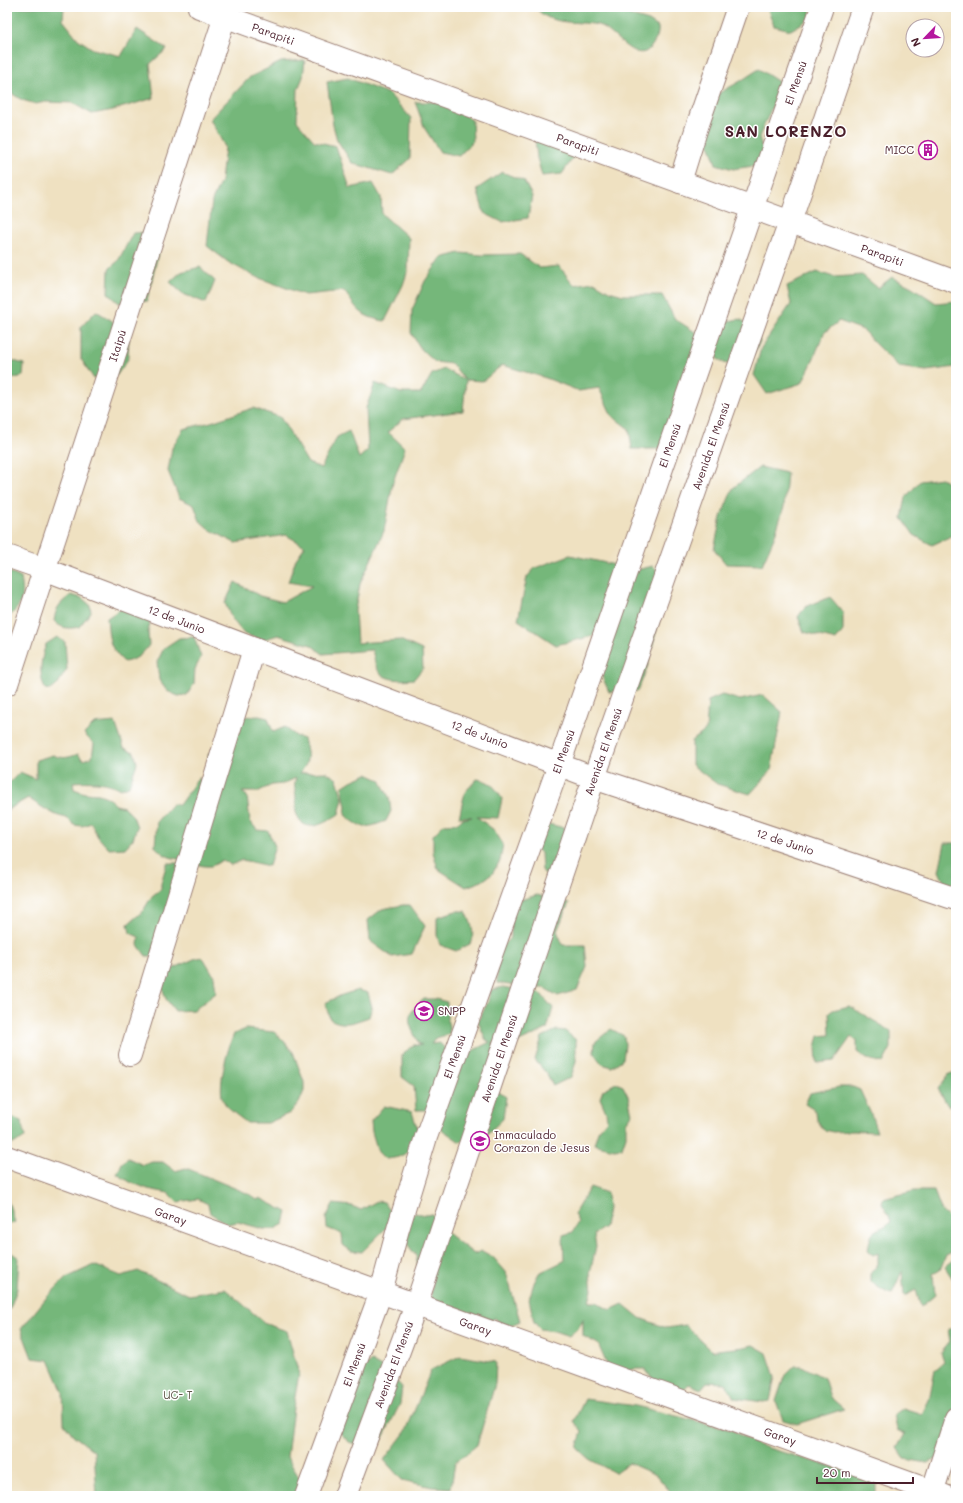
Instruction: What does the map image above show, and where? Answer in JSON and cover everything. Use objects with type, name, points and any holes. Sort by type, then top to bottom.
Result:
[{"type":"street","name":"Parapiti","points":[[199,7],[226,12],[680,182],[956,282]]},
{"type":"street","points":[[680,182],[738,7]]},
{"type":"street","name":"El Mensú","points":[[306,1496],[381,1292],[398,1229],[426,1137],[559,765],[822,7]]},
{"type":"street","name":"Avenida El Mensú","points":[[345,1496],[416,1305],[594,778],[790,222],[863,7]]},
{"type":"street","name":"Itaipú","points":[[7,684],[226,12]]},
{"type":"street","name":"12 de Junio","points":[[7,556],[594,778],[956,899]]},
{"type":"street","points":[[130,1055],[254,649]]},
{"type":"street","name":"Garay","points":[[7,1157],[936,1494]]},
{"type":"street","points":[[936,1494],[956,1418]]},
{"type":"green space","points":[[7,7],[64,7],[63,20],[78,39],[93,49],[121,56],[137,29],[167,49],[150,64],[154,98],[113,110],[92,114],[72,103],[45,102],[36,104],[22,100],[7,92]]},
{"type":"green space","points":[[535,7],[614,7],[635,17],[649,21],[658,27],[658,35],[651,47],[645,52],[638,53],[624,45],[604,28],[598,25],[564,22],[548,18]]},
{"type":"green space","points":[[767,7],[810,7],[811,18],[791,30],[774,26]]},
{"type":"green space","points":[[305,60],[303,77],[298,89],[297,121],[314,141],[336,146],[350,188],[373,183],[381,197],[382,214],[409,238],[408,270],[403,285],[385,321],[370,317],[360,312],[344,291],[305,295],[254,276],[228,262],[207,246],[212,201],[221,181],[225,147],[210,119],[250,77],[281,62]]},
{"type":"green space","points":[[759,69],[782,84],[759,137],[767,164],[733,169],[716,164],[711,149],[700,126],[710,98]]},
{"type":"green space","points":[[348,78],[389,94],[411,118],[410,159],[392,175],[352,163],[337,140],[333,125],[327,82]]},
{"type":"green space","points":[[415,102],[442,102],[472,120],[473,141],[459,156],[440,152],[425,129]]},
{"type":"green space","points":[[535,139],[575,155],[562,174],[542,176],[537,158]]},
{"type":"green space","points":[[502,172],[524,181],[532,196],[528,218],[502,222],[484,213],[477,189]]},
{"type":"green space","points":[[147,232],[158,254],[147,301],[119,303],[108,293],[109,269],[118,261],[133,233]]},
{"type":"green space","points":[[460,253],[482,255],[520,254],[540,268],[559,266],[574,285],[594,282],[609,291],[623,295],[662,295],[675,319],[706,339],[663,449],[632,449],[629,429],[612,416],[599,388],[579,391],[546,378],[502,365],[483,381],[466,380],[463,411],[403,419],[388,432],[405,448],[393,482],[384,531],[360,584],[355,610],[357,643],[400,640],[422,650],[423,668],[414,679],[393,679],[384,676],[380,673],[376,666],[372,650],[323,654],[311,645],[278,635],[262,640],[244,634],[232,619],[225,603],[235,582],[260,596],[283,602],[312,586],[288,582],[296,559],[305,546],[286,535],[235,543],[209,529],[200,521],[194,505],[179,498],[168,471],[172,448],[183,429],[211,422],[253,408],[280,417],[308,463],[321,468],[337,437],[349,431],[359,458],[368,450],[366,408],[375,383],[401,393],[421,393],[432,374],[444,369],[465,380],[452,364],[435,362],[421,349],[411,333],[412,310],[425,281],[441,258]]},
{"type":"green space","points":[[200,267],[215,281],[206,303],[183,294],[170,282],[181,272]]},
{"type":"green space","points":[[817,272],[834,277],[862,275],[878,288],[892,277],[912,287],[936,303],[956,301],[956,367],[926,371],[899,367],[873,342],[863,330],[839,321],[824,333],[802,383],[767,394],[754,375],[761,348],[791,304],[787,286]]},
{"type":"green space","points":[[96,311],[111,320],[129,336],[128,359],[117,375],[94,379],[81,359],[81,327]]},
{"type":"green space","points":[[740,319],[755,329],[760,342],[751,358],[739,367],[724,363],[715,357],[713,332],[722,322]]},
{"type":"green space","points":[[7,359],[24,364],[23,376],[7,380]]},
{"type":"green space","points":[[760,467],[787,473],[784,507],[774,538],[762,565],[726,564],[714,549],[721,517],[733,488]]},
{"type":"green space","points":[[941,478],[956,489],[956,534],[932,545],[914,535],[902,518],[906,497],[920,481]]},
{"type":"green space","points":[[570,555],[615,565],[612,598],[593,636],[556,645],[518,620],[527,577],[535,568]]},
{"type":"green space","points":[[653,566],[668,582],[648,665],[638,691],[609,692],[598,667],[632,571]]},
{"type":"green space","points":[[7,571],[21,578],[23,592],[19,605],[7,619]]},
{"type":"green space","points":[[71,595],[82,598],[90,605],[91,612],[79,627],[66,628],[60,626],[54,621],[59,606]]},
{"type":"green space","points":[[830,597],[843,612],[843,631],[836,640],[804,632],[798,617],[805,607]]},
{"type":"green space","points":[[125,608],[151,619],[148,632],[149,645],[144,652],[132,660],[124,662],[115,652],[110,642],[107,618]]},
{"type":"green space","points":[[57,637],[65,642],[67,669],[57,685],[51,690],[45,689],[41,672],[43,655],[46,644]]},
{"type":"green space","points":[[194,637],[201,657],[195,669],[194,684],[187,695],[178,696],[167,691],[159,680],[157,662],[164,648],[179,638]]},
{"type":"green space","points":[[722,695],[740,700],[763,695],[782,712],[771,771],[750,794],[717,784],[692,765],[692,741],[706,730],[708,701]]},
{"type":"green space","points":[[259,716],[268,718],[273,732],[285,727],[296,736],[304,739],[307,761],[300,773],[326,772],[337,779],[343,799],[339,814],[315,826],[309,826],[299,820],[296,812],[296,778],[283,784],[272,785],[257,792],[242,792],[247,796],[250,821],[257,830],[268,831],[275,846],[269,866],[242,860],[231,865],[222,860],[212,866],[204,866],[169,857],[163,853],[155,846],[157,821],[172,804],[179,805],[199,777],[201,781],[217,780],[208,755],[236,717]]},
{"type":"green space","points":[[115,722],[124,748],[134,752],[137,763],[129,786],[120,789],[104,783],[73,782],[74,789],[85,793],[99,794],[107,797],[116,805],[124,807],[133,816],[137,827],[133,839],[125,848],[109,849],[98,837],[91,823],[82,826],[74,825],[67,818],[52,813],[28,798],[7,810],[7,785],[20,772],[36,779],[36,760],[53,755],[66,758],[78,754],[83,760],[92,757],[94,744],[84,734],[94,724]]},
{"type":"green space","points":[[367,774],[380,780],[389,797],[391,811],[386,821],[364,826],[355,823],[345,815],[346,807],[342,787]]},
{"type":"green space","points":[[477,779],[486,781],[492,785],[502,799],[498,818],[477,817],[494,830],[503,844],[500,861],[492,874],[482,881],[466,887],[438,869],[433,852],[433,835],[444,824],[458,823],[462,819],[472,817],[459,817],[465,792]]},
{"type":"green space","points":[[548,824],[565,828],[585,839],[549,880],[542,870],[541,853],[530,841]]},
{"type":"green space","points":[[945,843],[956,843],[956,895],[948,891],[939,871]]},
{"type":"green space","points":[[167,863],[182,863],[152,956],[146,956],[138,945],[139,937],[130,933],[128,924],[143,911],[152,896],[161,889],[161,883]]},
{"type":"green space","points":[[537,895],[569,903],[557,931],[563,945],[585,945],[587,967],[577,990],[558,996],[544,988],[529,988],[497,983],[499,949],[511,937],[511,913],[520,900]]},
{"type":"green space","points":[[410,905],[425,926],[412,954],[392,957],[370,941],[368,920],[382,909]]},
{"type":"green space","points":[[456,911],[466,911],[473,935],[470,944],[456,951],[440,945],[437,936],[437,917]]},
{"type":"green space","points":[[202,957],[214,976],[216,993],[194,1010],[175,1011],[166,999],[161,984],[168,971]]},
{"type":"green space","points":[[503,987],[540,993],[553,1008],[547,1029],[515,1044],[492,1043],[506,1054],[495,1089],[506,1097],[503,1119],[488,1133],[460,1142],[437,1126],[429,1110],[416,1110],[414,1086],[402,1077],[402,1055],[413,1045],[422,1045],[419,1044],[410,1025],[410,1015],[417,1005],[424,999],[436,999],[447,1002],[447,1016],[450,1034],[436,1038],[431,1044],[440,1043],[454,1059],[490,1042],[486,1040],[478,1021],[488,1002],[491,990]]},
{"type":"green space","points":[[358,990],[368,993],[372,1007],[369,1017],[354,1022],[345,1023],[340,1023],[330,1019],[325,1003],[342,995]]},
{"type":"green space","points":[[849,1006],[891,1031],[891,1048],[883,1063],[867,1059],[857,1052],[857,1041],[851,1037],[834,1061],[817,1063],[816,1047],[819,1036],[830,1035],[829,1013],[833,1010]]},
{"type":"green space","points":[[246,1029],[274,1032],[282,1039],[293,1052],[304,1082],[304,1091],[299,1103],[290,1113],[268,1123],[247,1123],[229,1108],[224,1102],[222,1096],[221,1088],[224,1068],[234,1034]]},
{"type":"green space","points":[[611,1029],[624,1036],[625,1045],[623,1059],[612,1067],[602,1064],[594,1053],[595,1042]]},
{"type":"green space","points":[[557,1030],[565,1031],[576,1040],[576,1062],[571,1077],[553,1086],[547,1074],[535,1060],[542,1037]]},
{"type":"green space","points":[[956,1072],[956,1105],[948,1106],[938,1089],[949,1074]]},
{"type":"green space","points":[[616,1083],[623,1086],[628,1096],[632,1114],[626,1122],[626,1136],[622,1148],[614,1149],[594,1144],[598,1131],[607,1120],[606,1112],[600,1098],[603,1090]]},
{"type":"green space","points":[[839,1087],[853,1087],[860,1090],[877,1132],[833,1132],[824,1130],[817,1120],[816,1111],[805,1104],[810,1093]]},
{"type":"green space","points":[[384,1106],[412,1112],[419,1133],[407,1152],[398,1157],[385,1159],[378,1152],[372,1132],[371,1121]]},
{"type":"green space","points":[[7,1115],[21,1121],[25,1137],[13,1144],[7,1144]]},
{"type":"green space","points":[[128,1158],[143,1165],[152,1162],[163,1162],[175,1171],[186,1168],[249,1194],[257,1200],[260,1198],[287,1212],[284,1224],[275,1229],[263,1229],[238,1222],[227,1224],[210,1213],[208,1204],[198,1199],[177,1202],[168,1193],[148,1189],[130,1182],[117,1174],[122,1163]]},
{"type":"green space","points":[[590,1187],[607,1193],[608,1208],[605,1227],[594,1234],[596,1246],[590,1274],[592,1290],[589,1302],[596,1302],[610,1310],[623,1304],[640,1318],[667,1328],[685,1325],[712,1351],[753,1345],[767,1353],[775,1377],[770,1401],[763,1402],[734,1398],[726,1383],[707,1382],[701,1389],[689,1384],[680,1393],[654,1381],[645,1369],[634,1369],[620,1374],[608,1367],[598,1344],[583,1336],[583,1319],[579,1327],[569,1336],[554,1331],[540,1329],[534,1322],[529,1299],[534,1283],[539,1273],[564,1261],[563,1235],[573,1232],[578,1222],[574,1214]]},
{"type":"green space","points":[[914,1191],[934,1191],[942,1212],[953,1221],[956,1226],[956,1247],[954,1251],[946,1255],[940,1270],[933,1274],[935,1295],[921,1307],[916,1290],[904,1296],[902,1271],[892,1294],[882,1290],[870,1281],[870,1274],[878,1264],[878,1253],[873,1255],[868,1251],[872,1234],[891,1222],[888,1213],[882,1204],[883,1199]]},
{"type":"green space","points":[[7,1198],[15,1222],[7,1225]]},
{"type":"green space","points":[[377,1201],[384,1202],[391,1212],[390,1224],[362,1252],[351,1251],[343,1245],[342,1234],[327,1228],[326,1218],[333,1204],[352,1206],[361,1210]]},
{"type":"green space","points":[[414,1213],[427,1215],[432,1214],[447,1233],[474,1254],[482,1251],[493,1257],[506,1272],[520,1321],[505,1328],[495,1318],[481,1324],[430,1304],[433,1279],[419,1274],[416,1256],[401,1235]]},
{"type":"green space","points":[[7,1251],[19,1258],[17,1289],[9,1311],[7,1311]]},
{"type":"green space","points":[[956,1258],[956,1284],[945,1267]]},
{"type":"green space","name":"UC- T","points":[[94,1265],[121,1276],[138,1271],[189,1295],[225,1289],[266,1324],[287,1331],[299,1374],[287,1457],[310,1496],[97,1496],[94,1451],[73,1435],[64,1423],[63,1392],[49,1360],[32,1358],[21,1329],[47,1297],[66,1278]]},
{"type":"green space","points":[[948,1329],[956,1329],[956,1408],[945,1455],[927,1463],[905,1459],[897,1448],[905,1434],[897,1430],[894,1415],[903,1408],[922,1414],[929,1400],[935,1370],[944,1362],[941,1353],[950,1342]]},
{"type":"green space","points":[[460,1356],[496,1362],[495,1384],[477,1445],[455,1463],[451,1488],[432,1487],[402,1480],[384,1460],[406,1431],[431,1370]]},
{"type":"green space","points":[[371,1361],[386,1370],[402,1387],[400,1404],[380,1444],[355,1444],[349,1442],[338,1431],[342,1388]]},
{"type":"green space","points":[[795,1366],[802,1366],[824,1378],[830,1397],[844,1409],[797,1424],[783,1420],[776,1401],[784,1377]]},
{"type":"green space","points":[[585,1399],[636,1406],[732,1430],[758,1445],[876,1480],[876,1496],[674,1496],[656,1475],[629,1463],[615,1473],[589,1459],[577,1448],[582,1432],[574,1421]]},
{"type":"place","name":"MICC","points":[[928,150]]},
{"type":"place","name":"SNPP","points":[[424,1011]]},
{"type":"place","name":"Inmaculado Corazon de Jesus","points":[[480,1141]]},
{"type":"district","name":"SAN LORENZO","points":[[786,132]]}]
